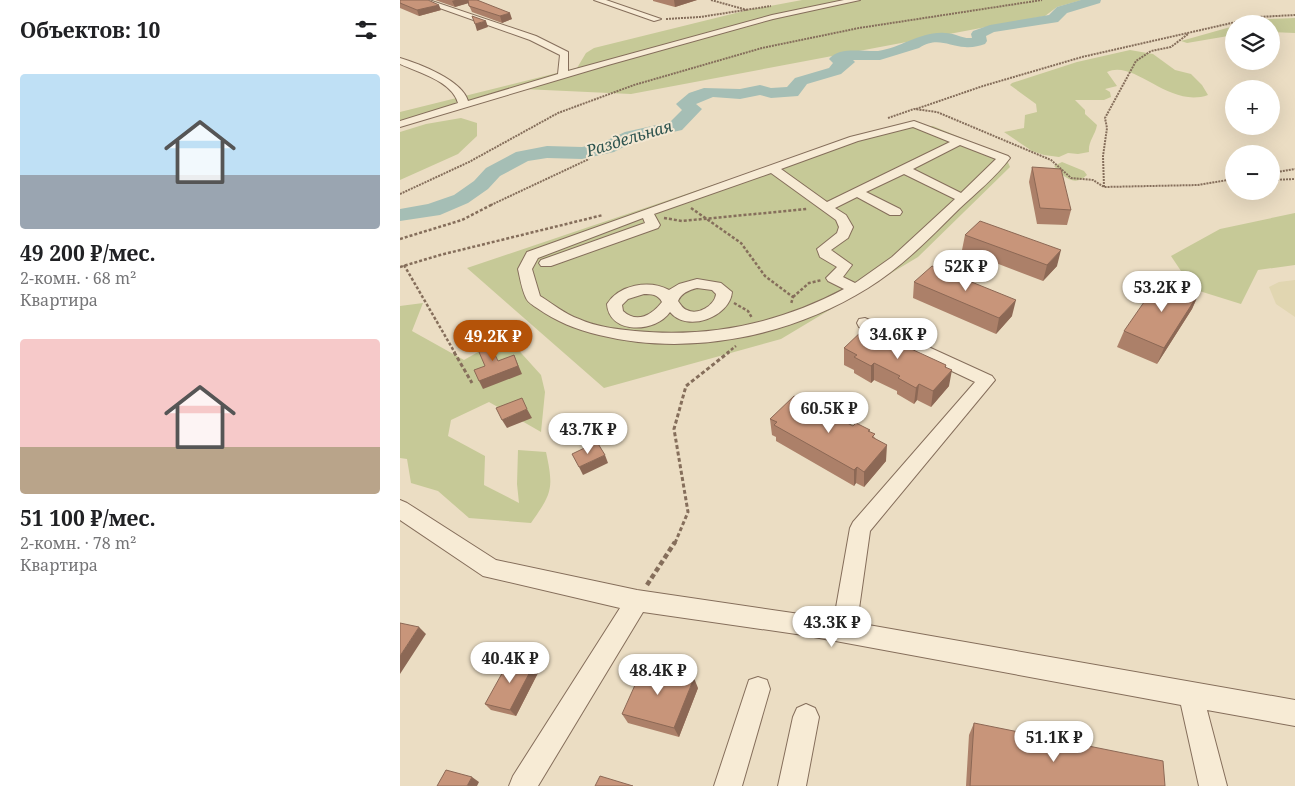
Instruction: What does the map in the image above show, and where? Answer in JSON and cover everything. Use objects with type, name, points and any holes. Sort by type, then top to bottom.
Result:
[{"type":"street","points":[[421,0],[533,38],[565,54],[563,76]]},
{"type":"street","points":[[598,0],[658,19]]},
{"type":"street","points":[[400,124],[772,17],[856,0]]},
{"type":"street","points":[[400,61],[444,80],[461,94],[464,105]]},
{"type":"street","points":[[914,124],[1004,158],[896,260],[855,289],[776,325],[712,337],[636,338],[576,324],[533,298],[525,269],[532,255],[772,168],[854,139],[914,124]]},
{"type":"street","points":[[827,207],[960,141]]},
{"type":"street","points":[[772,168],[841,218],[846,227],[843,235],[824,249],[825,254],[845,265],[833,278],[855,289]]},
{"type":"street","points":[[904,169],[962,198]]},
{"type":"street","points":[[856,192],[895,212]]},
{"type":"street","points":[[546,264],[654,225],[647,213]]},
{"type":"street","points":[[697,283],[717,285],[723,290],[725,298],[718,308],[700,316],[680,314],[673,309],[670,302],[672,296],[678,290],[697,283]]},
{"type":"street","points":[[844,631],[860,528],[986,380],[865,324]]},
{"type":"street","points":[[400,508],[491,569],[637,600],[844,631],[1295,713]]},
{"type":"street","points":[[523,786],[637,600]]},
{"type":"street","points":[[728,786],[758,689]]},
{"type":"street","points":[[1191,695],[1213,786]]},
{"type":"street","points":[[792,786],[806,717]]},
{"type":"path","points":[[711,0],[772,17]]},
{"type":"path","points":[[400,194],[469,162],[558,113],[634,85],[762,48],[859,28],[1042,0]]},
{"type":"path","points":[[658,19],[700,17],[775,5]]},
{"type":"path","points":[[914,109],[983,86],[1073,60],[1258,17],[1295,15]]},
{"type":"path","points":[[1104,188],[1103,156],[1107,128],[1105,118],[1136,61],[1151,51],[1171,47],[1188,34]]},
{"type":"path","points":[[400,239],[462,220],[527,186],[552,178],[588,159]]},
{"type":"path","points":[[1051,160],[1071,178],[1093,180],[1104,188],[1198,185],[1225,181]]},
{"type":"path","points":[[1280,172],[1295,169]]},
{"type":"path","points":[[1280,180],[1295,179]]},
{"type":"path","points":[[680,202],[708,219],[741,243],[765,276],[793,297]]},
{"type":"path","points":[[647,213],[682,221],[827,207]]},
{"type":"path","points":[[404,266],[472,383]]},
{"type":"path","points":[[789,320],[793,297],[809,283],[833,278]]},
{"type":"path","points":[[637,600],[674,545],[688,512],[674,429],[686,386],[759,328],[748,310],[725,298]]},
{"type":"shaded area","points":[[1295,280],[1295,317],[1276,304],[1269,287],[1279,282]]},
{"type":"green space","points":[[802,0],[1082,0],[1057,7],[1045,16],[631,94],[523,89],[400,124],[400,112],[577,68],[586,53],[594,48],[748,10]]},
{"type":"green space","points":[[1295,18],[1295,33],[1280,32],[1280,19]]},
{"type":"green space","points":[[1225,29],[1225,37],[1187,43],[1181,41]]},
{"type":"green space","points":[[1130,50],[1153,54],[1175,70],[1191,74],[1202,85],[1208,95],[1194,97],[1180,95],[1129,72],[1118,70],[1107,72],[1117,86],[1105,89],[1110,92],[1111,97],[1104,100],[1075,100],[1085,110],[1085,114],[1097,125],[1089,152],[1068,153],[1059,157],[1044,155],[1032,151],[1004,132],[1024,128],[1025,115],[1037,112],[1036,104],[1010,85],[1012,83],[1077,62]]},
{"type":"green space","points":[[461,118],[477,123],[477,136],[458,154],[400,180],[400,132],[426,124]]},
{"type":"green space","points":[[913,126],[933,126],[1005,156],[1010,167],[918,257],[781,339],[604,388],[467,268],[802,155]]},
{"type":"green space","points":[[1062,162],[1084,171],[1087,175],[1078,180],[1073,181],[1069,179],[1054,166]]},
{"type":"green space","points":[[1295,213],[1295,265],[1258,270],[1241,304],[1193,289],[1171,256],[1220,229]]},
{"type":"green space","points":[[423,303],[412,331],[464,360],[492,344],[513,344],[541,375],[545,392],[541,432],[489,402],[451,420],[448,436],[485,456],[484,485],[519,503],[517,484],[518,450],[546,452],[550,474],[549,490],[547,497],[531,523],[469,518],[438,491],[411,483],[407,459],[400,458],[400,306]]},
{"type":"building","points":[[400,0],[428,0],[439,5],[417,10],[400,3]]},
{"type":"building","points":[[468,0],[477,0],[510,13],[500,16],[469,6]]},
{"type":"building","points":[[472,16],[486,21],[475,24]]},
{"type":"building","points":[[1032,167],[1061,169],[1071,210],[1040,208]]},
{"type":"building","points":[[980,221],[1061,250],[1047,265],[965,235]]},
{"type":"building","points":[[932,266],[1016,300],[999,318],[914,282]]},
{"type":"building","points":[[1160,279],[1199,293],[1164,348],[1124,331]]},
{"type":"building","points":[[864,329],[946,365],[945,367],[952,370],[933,391],[919,384],[916,388],[898,378],[900,376],[874,363],[871,366],[854,357],[857,355],[844,348]]},
{"type":"building","points":[[488,340],[498,361],[514,355],[518,366],[479,381],[474,370],[485,366],[476,345]]},
{"type":"building","points":[[794,396],[808,403],[811,399],[829,410],[826,412],[853,426],[856,423],[870,430],[868,431],[875,434],[872,437],[887,445],[864,472],[857,467],[854,470],[774,425],[777,422],[770,419]]},
{"type":"building","points":[[522,398],[527,409],[502,420],[496,408]]},
{"type":"building","points":[[597,442],[605,455],[579,467],[572,454]]},
{"type":"building","points":[[400,623],[419,627],[400,656]]},
{"type":"building","points":[[510,659],[534,664],[510,710],[485,704]]},
{"type":"building","points":[[644,665],[694,678],[674,728],[622,714]]},
{"type":"building","points":[[974,723],[1163,761],[1165,786],[970,786]]},
{"type":"building","points":[[446,770],[472,777],[467,786],[437,786]]},
{"type":"building","points":[[600,776],[633,786],[595,786]]},
{"type":"waterway","name":"Раздельная","points":[[400,215],[432,210],[461,199],[481,185],[493,172],[523,156],[547,152],[582,153],[607,148],[631,136],[676,126],[693,109],[685,104],[704,93],[740,94],[760,90],[771,93],[792,92],[801,81],[835,71],[839,66],[847,62],[837,59],[842,56],[880,55],[914,45],[920,41],[945,37],[966,43],[980,41],[978,34],[990,29],[1053,19],[1062,10],[1095,0]]}]
